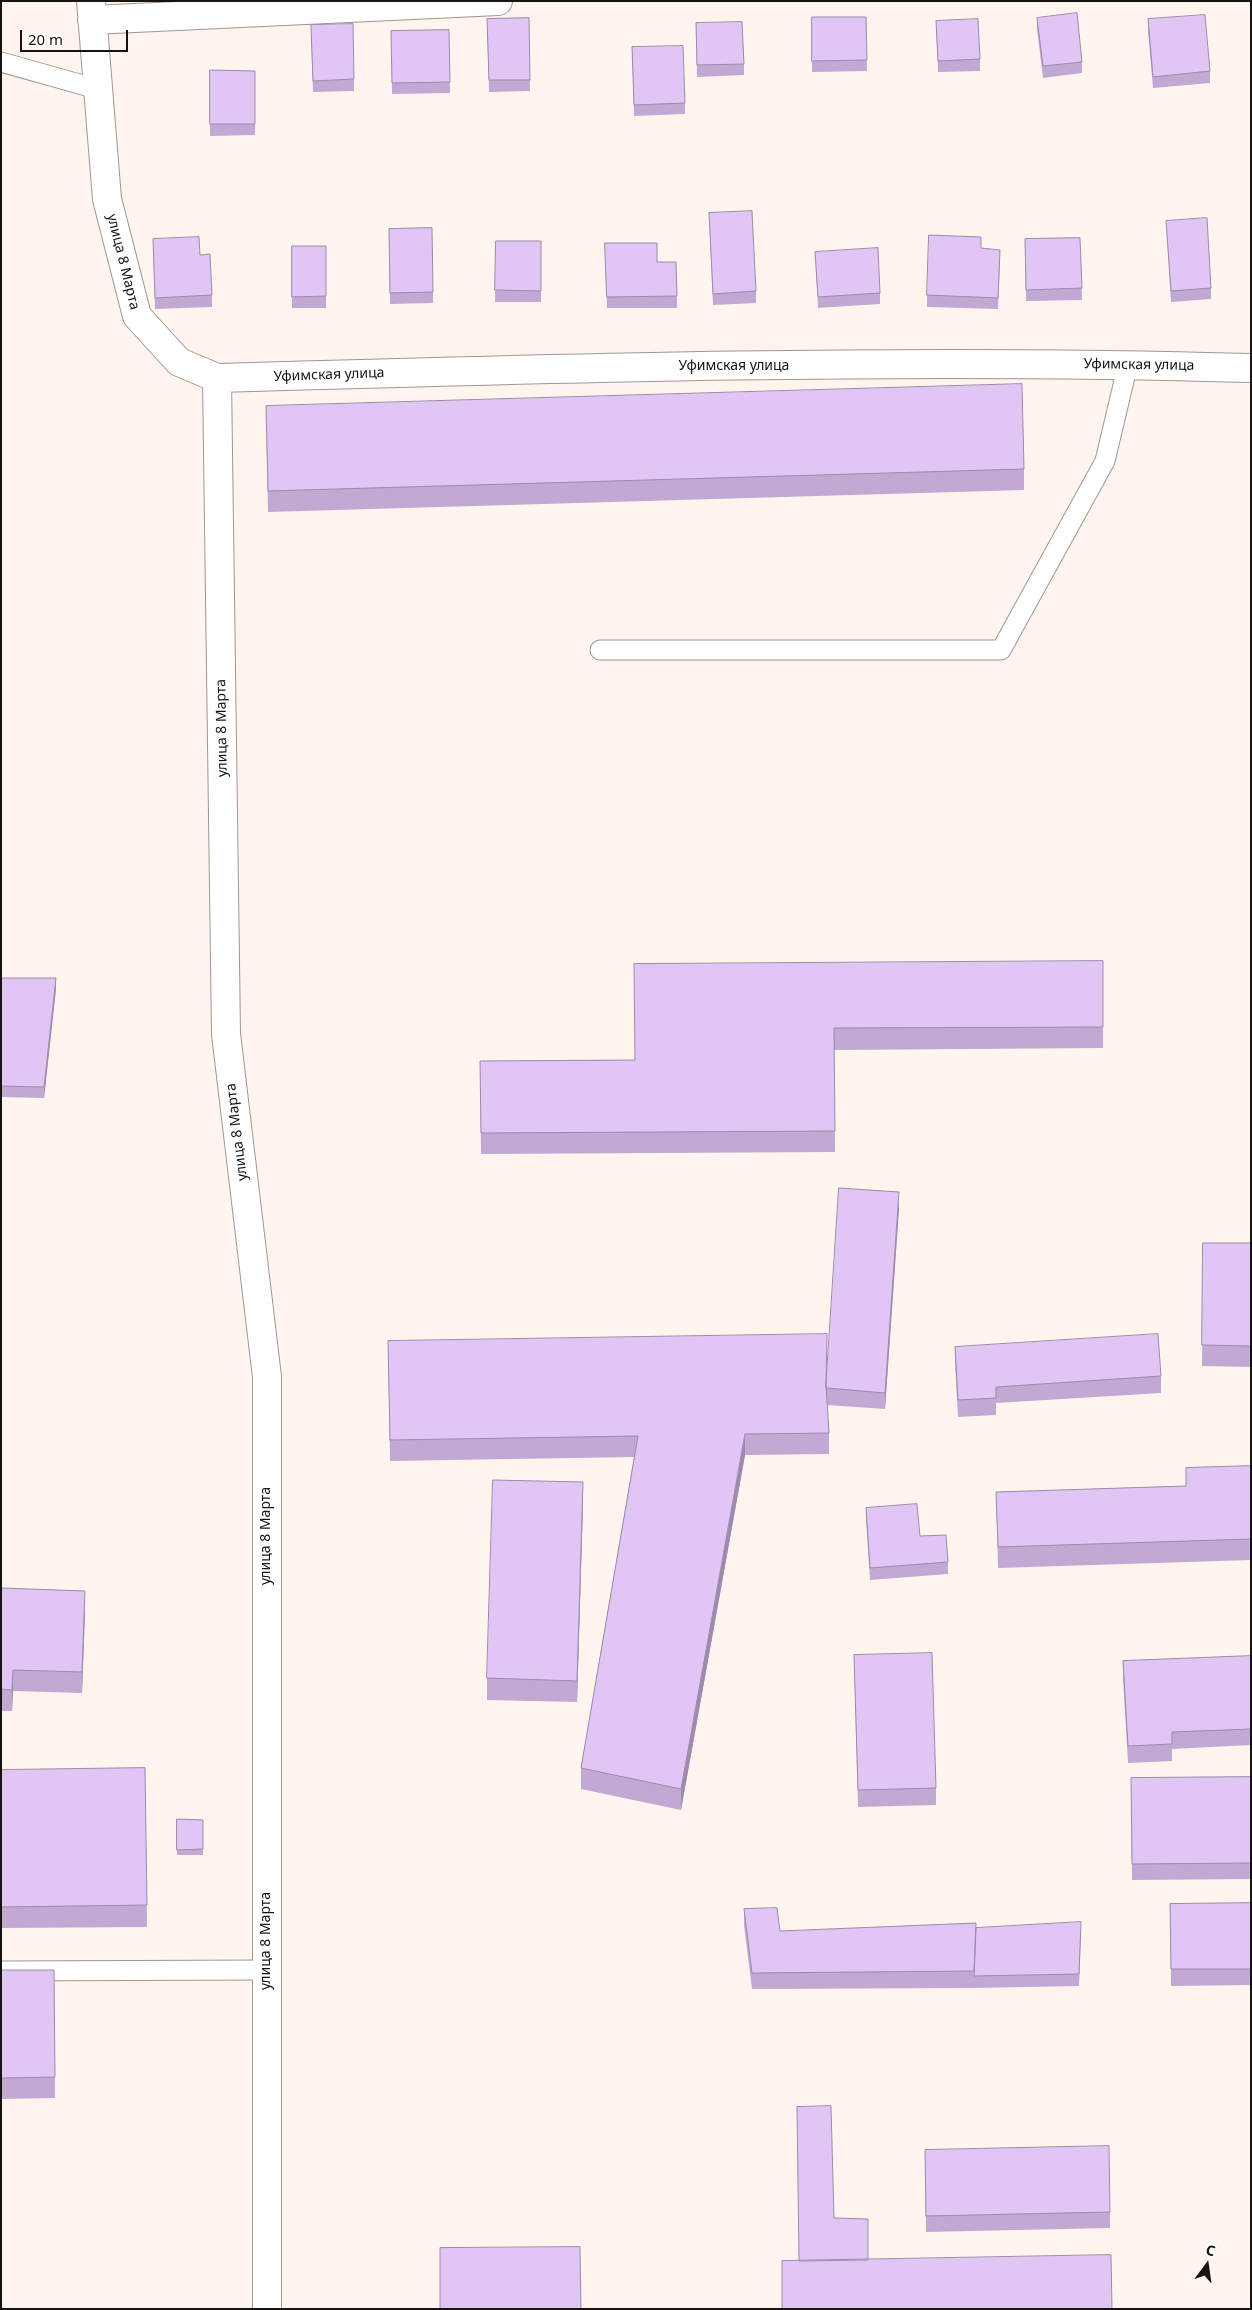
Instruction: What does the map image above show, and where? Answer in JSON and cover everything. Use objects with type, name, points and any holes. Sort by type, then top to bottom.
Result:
[{"type":"street","points":[[91,10],[498,1]]},
{"type":"street","name":"улица 8 Марта","points":[[91,10],[107,199],[137,316],[179,362],[217,378],[226,1034],[266,1377],[267,2309]]},
{"type":"street","name":"Уфимская улица","points":[[217,378],[622,366],[1128,364],[1251,368]]},
{"type":"lane","points":[[1,62],[97,89]]},
{"type":"lane","points":[[600,650],[1001,650],[1105,461],[1128,364]]},
{"type":"lane","points":[[1,1971],[266,1970]]},
{"type":"building","points":[[1077,13],[1082,62],[1043,66],[1037,18]]},
{"type":"building","points":[[1205,15],[1210,71],[1153,77],[1148,19]]},
{"type":"building","points":[[812,17],[866,17],[867,60],[812,61]]},
{"type":"building","points":[[529,18],[530,80],[489,80],[487,19]]},
{"type":"building","points":[[978,19],[980,59],[938,61],[936,21]]},
{"type":"building","points":[[742,22],[744,64],[697,65],[696,23]]},
{"type":"building","points":[[353,24],[354,79],[313,81],[311,25]]},
{"type":"building","points":[[449,30],[450,82],[392,83],[391,31]]},
{"type":"building","points":[[683,46],[685,103],[634,105],[632,47]]},
{"type":"building","points":[[210,70],[255,71],[255,124],[210,124]]},
{"type":"building","points":[[752,211],[756,291],[713,294],[709,213]]},
{"type":"building","points":[[1207,218],[1211,288],[1171,291],[1166,221]]},
{"type":"building","points":[[432,228],[433,292],[390,293],[389,229]]},
{"type":"building","points":[[929,235],[981,237],[981,248],[1000,250],[998,298],[927,295]]},
{"type":"building","points":[[199,237],[200,255],[210,254],[212,295],[155,298],[153,239]]},
{"type":"building","points":[[1080,238],[1082,288],[1026,290],[1025,239]]},
{"type":"building","points":[[496,241],[541,241],[541,291],[495,290]]},
{"type":"building","points":[[605,243],[657,243],[657,262],[676,262],[677,296],[607,297]]},
{"type":"building","points":[[292,246],[326,246],[326,296],[292,297]]},
{"type":"building","points":[[878,248],[880,293],[818,297],[815,252]]},
{"type":"building","points":[[1022,384],[1024,469],[268,491],[266,406]]},
{"type":"building","points":[[1103,961],[1103,1027],[834,1028],[835,1131],[481,1133],[480,1061],[635,1060],[634,964]]},
{"type":"building","points":[[1,978],[56,978],[44,1087],[1,1086]]},
{"type":"building","points":[[839,1188],[899,1192],[885,1393],[826,1388]]},
{"type":"building","points":[[1203,1243],[1251,1243],[1251,1346],[1202,1345]]},
{"type":"building","points":[[827,1334],[826,1384],[829,1433],[745,1434],[681,1789],[581,1768],[638,1436],[390,1440],[388,1341]]},
{"type":"building","points":[[1158,1334],[1161,1376],[996,1387],[996,1398],[958,1400],[955,1347]]},
{"type":"building","points":[[1251,1466],[1251,1539],[998,1547],[996,1492],[1186,1486],[1186,1468]]},
{"type":"building","points":[[493,1480],[583,1482],[577,1681],[487,1678]]},
{"type":"building","points":[[917,1504],[920,1536],[946,1535],[948,1562],[870,1568],[866,1508]]},
{"type":"building","points":[[1,1588],[85,1591],[82,1672],[13,1670],[12,1690],[1,1689]]},
{"type":"building","points":[[932,1653],[936,1788],[858,1790],[854,1655]]},
{"type":"building","points":[[1251,1656],[1251,1729],[1172,1732],[1172,1744],[1128,1746],[1123,1661]]},
{"type":"building","points":[[145,1768],[147,1905],[1,1907],[1,1770]]},
{"type":"building","points":[[1251,1777],[1251,1863],[1132,1864],[1131,1778]]},
{"type":"building","points":[[177,1819],[203,1820],[203,1849],[177,1850]]},
{"type":"building","points":[[1251,1903],[1251,1969],[1171,1969],[1170,1904]]},
{"type":"building","points":[[777,1908],[780,1931],[976,1923],[974,1971],[752,1973],[744,1909]]},
{"type":"building","points":[[1081,1922],[1079,1974],[974,1976],[976,1928]]},
{"type":"building","points":[[1,1970],[54,1970],[55,2077],[1,2078]]},
{"type":"building","points":[[831,2106],[834,2218],[868,2219],[868,2260],[799,2261],[797,2107]]},
{"type":"building","points":[[1109,2146],[1110,2212],[926,2216],[925,2150]]},
{"type":"building","points":[[580,2247],[581,2309],[440,2309],[440,2248]]},
{"type":"building","points":[[1111,2255],[1112,2309],[782,2309],[782,2261]]}]
